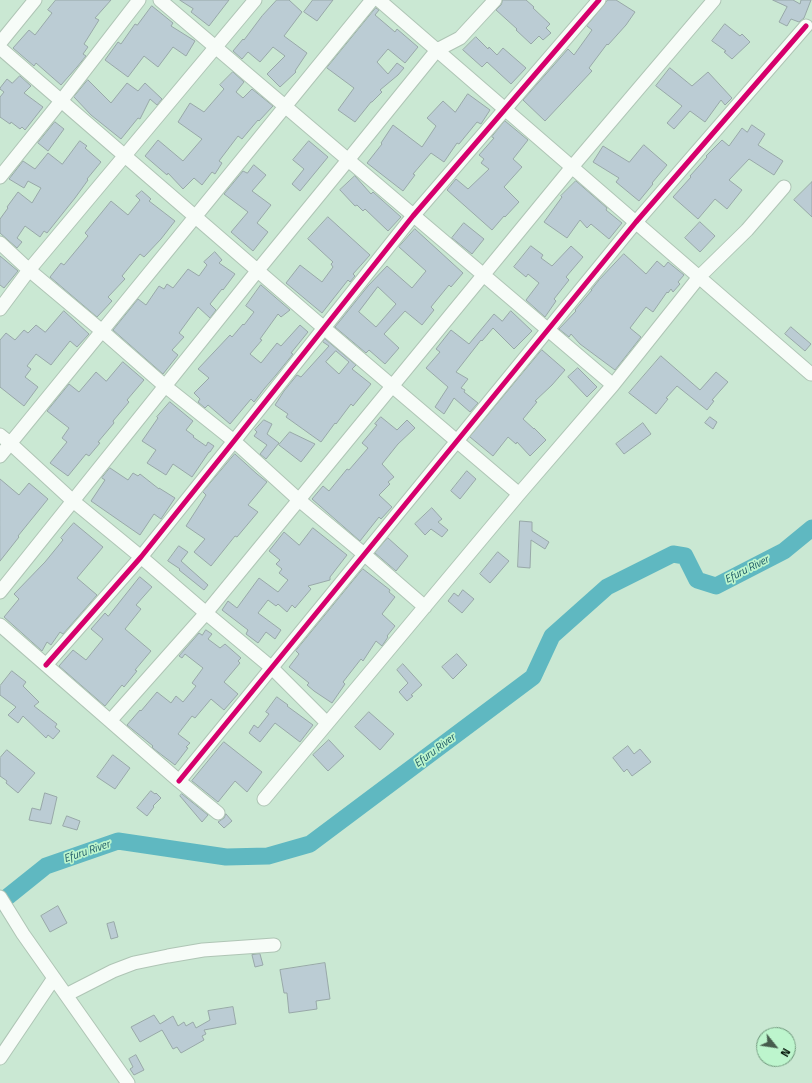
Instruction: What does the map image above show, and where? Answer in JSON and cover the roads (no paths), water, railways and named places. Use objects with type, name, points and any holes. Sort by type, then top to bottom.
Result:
[{"type":"street","points":[[0,43],[35,0]]},
{"type":"street","points":[[0,178],[139,0]]},
{"type":"street","points":[[160,0],[613,385]]},
{"type":"street","points":[[0,309],[29,270],[255,0]]},
{"type":"street","points":[[0,456],[5,439],[102,331],[372,0]]},
{"type":"street","points":[[379,0],[811,374]]},
{"type":"street","points":[[0,592],[258,270],[437,50],[460,38],[495,0]]},
{"type":"street","points":[[46,665],[141,557],[413,216],[599,0]]},
{"type":"street","points":[[110,721],[206,613],[572,167],[714,0]]},
{"type":"street","points":[[179,781],[636,222],[806,26]]},
{"type":"street","points":[[0,48],[456,442],[519,494]]},
{"type":"street","points":[[264,799],[519,494],[613,385],[699,277],[747,230],[784,187]]},
{"type":"street","points":[[0,243],[29,270],[165,386],[234,441],[299,500],[425,607]]},
{"type":"street","points":[[5,439],[73,501],[272,668],[327,724]]},
{"type":"street","points":[[0,625],[179,781],[218,812]]},
{"type":"street","points":[[0,897],[23,934],[128,1083]]},
{"type":"street","points":[[66,995],[113,971],[134,964],[203,950],[274,944]]},
{"type":"street","points":[[0,1058],[54,978]]},
{"type":"waterway","name":"Efuru River","points":[[0,903],[46,866],[118,841],[226,857],[268,856],[310,844],[533,677],[552,636],[607,587],[673,554],[685,556],[697,580],[716,586],[784,551],[812,528]]}]
